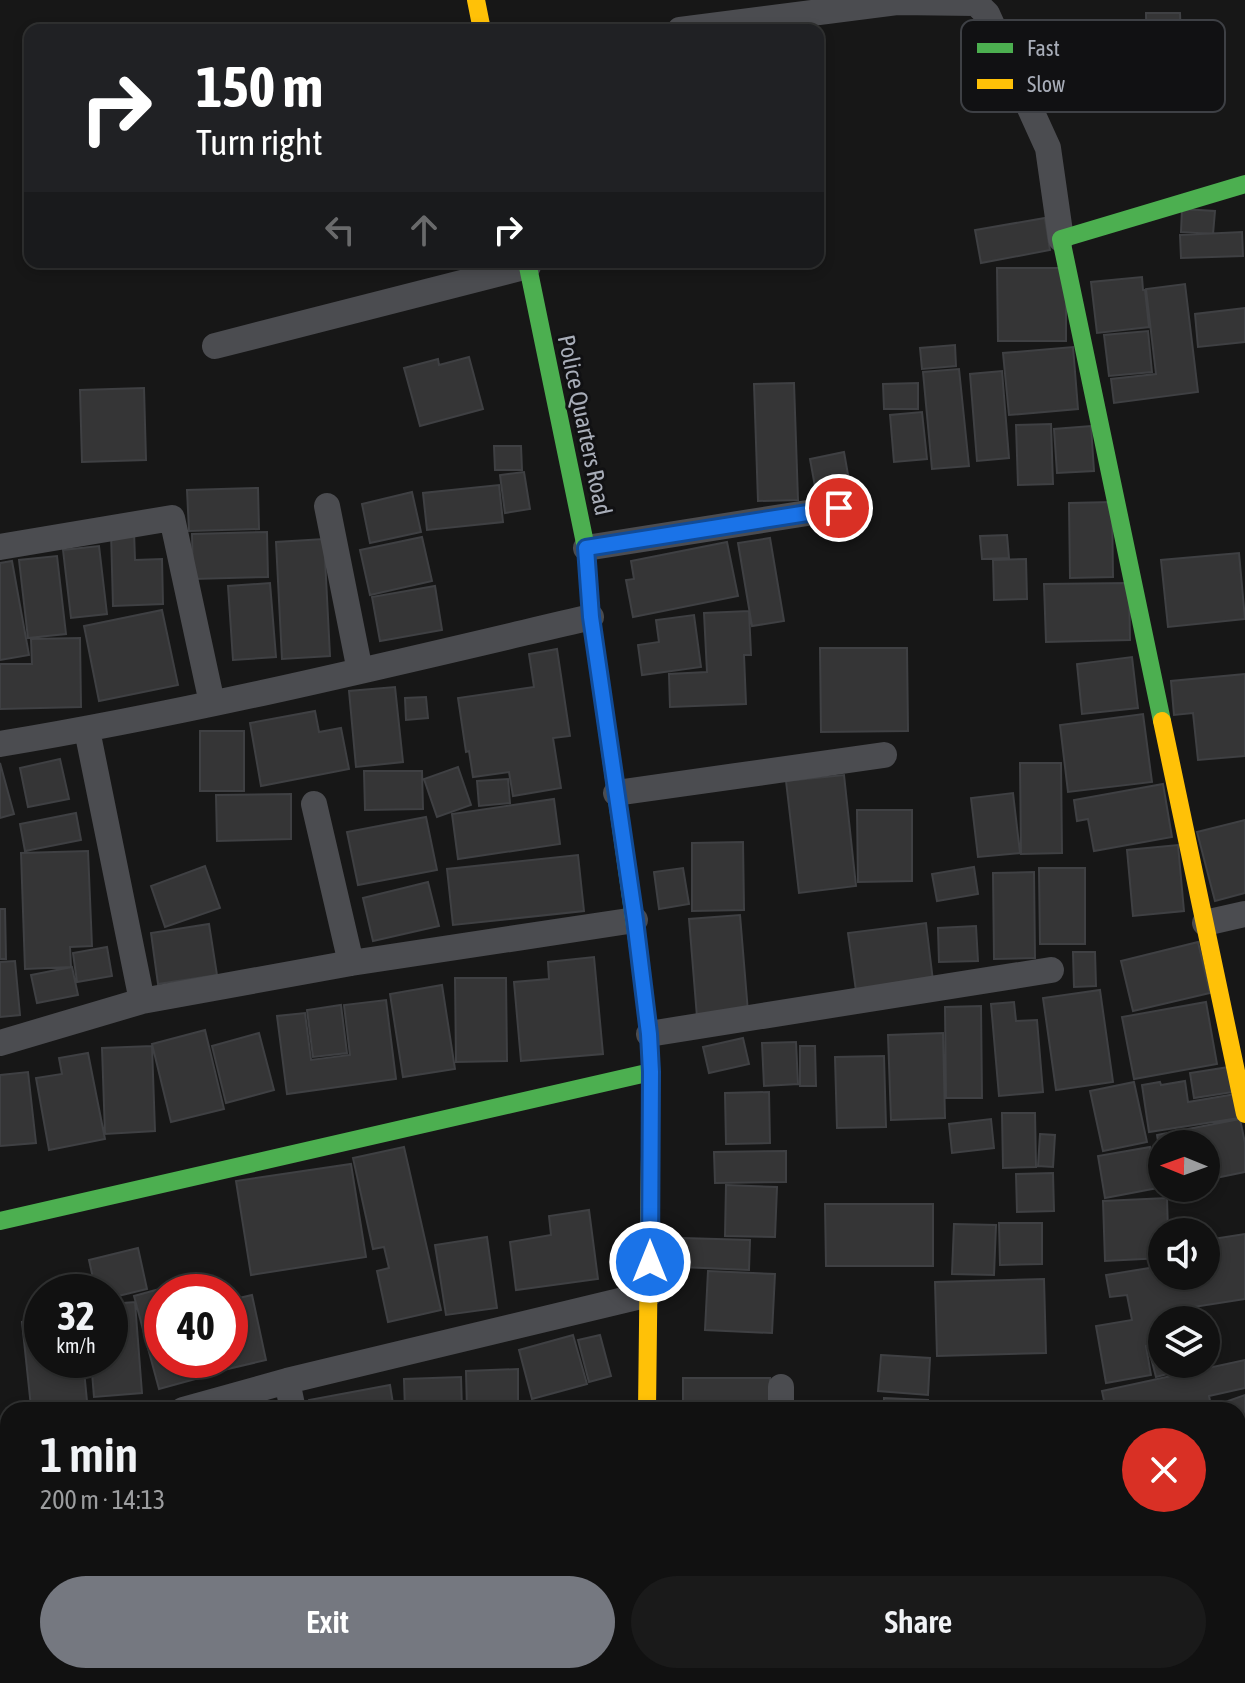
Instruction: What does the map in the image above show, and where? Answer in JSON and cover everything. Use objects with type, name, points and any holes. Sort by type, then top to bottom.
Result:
[{"type":"street","points":[[476,0],[481,24]]},
{"type":"street","points":[[726,24],[897,2],[976,3],[990,20]]},
{"type":"street","points":[[1032,112],[1048,148],[1061,239],[1245,1114]]},
{"type":"street","points":[[1061,239],[1245,184]]},
{"type":"street","points":[[215,346],[512,268]]},
{"type":"street","name":"Police Quarters Road","points":[[528,268],[586,548],[591,617],[649,1034],[647,1402]]},
{"type":"street","points":[[327,506],[360,671]]},
{"type":"street","points":[[586,548],[839,508]]},
{"type":"street","points":[[0,547],[172,518],[212,703]]},
{"type":"street","points":[[0,744],[87,730],[591,617]]},
{"type":"street","points":[[87,730],[142,1001]]},
{"type":"street","points":[[616,793],[884,755]]},
{"type":"street","points":[[314,804],[351,963]]},
{"type":"street","points":[[1205,923],[1245,914]]},
{"type":"street","points":[[0,1043],[142,1001],[351,963],[635,920]]},
{"type":"street","points":[[649,1034],[1051,970]]},
{"type":"street","points":[[0,1221],[651,1072]]},
{"type":"street","points":[[212,1402],[649,1294]]},
{"type":"street","points":[[287,1381],[291,1402]]},
{"type":"building","points":[[1146,13],[1180,13],[1180,20],[1146,20]]},
{"type":"building","points":[[1182,209],[1215,211],[1213,234],[1181,232]]},
{"type":"building","points":[[1045,218],[1050,250],[981,263],[975,230]]},
{"type":"building","points":[[1242,232],[1243,256],[1181,258],[1180,235]]},
{"type":"building","points":[[997,268],[1066,268],[1066,341],[998,341]]},
{"type":"building","points":[[1142,277],[1149,327],[1097,333],[1091,282]]},
{"type":"building","points":[[1185,284],[1198,392],[1114,403],[1111,379],[1156,374],[1146,289]]},
{"type":"building","points":[[1245,308],[1245,342],[1198,347],[1195,314]]},
{"type":"building","points":[[1148,331],[1152,372],[1109,376],[1104,335]]},
{"type":"building","points":[[955,345],[956,366],[922,369],[920,348]]},
{"type":"building","points":[[1073,347],[1078,409],[1009,415],[1003,353]]},
{"type":"building","points":[[469,357],[483,409],[420,426],[404,368],[438,359],[439,365]]},
{"type":"building","points":[[959,369],[969,466],[932,469],[923,372]]},
{"type":"building","points":[[1002,371],[1009,458],[977,461],[970,374]]},
{"type":"building","points":[[794,383],[798,500],[758,501],[754,384]]},
{"type":"building","points":[[918,383],[918,409],[884,409],[883,384]]},
{"type":"building","points":[[144,388],[146,460],[82,462],[80,390]]},
{"type":"building","points":[[922,412],[927,459],[894,462],[890,415]]},
{"type":"building","points":[[1051,424],[1053,484],[1018,485],[1016,425]]},
{"type":"building","points":[[1091,426],[1094,471],[1057,473],[1054,429]]},
{"type":"building","points":[[494,446],[521,446],[522,470],[495,470]]},
{"type":"building","points":[[844,452],[850,486],[816,492],[810,459]]},
{"type":"building","points":[[524,472],[530,509],[505,513],[500,475]]},
{"type":"building","points":[[499,485],[503,522],[427,530],[423,493]]},
{"type":"building","points":[[258,488],[259,529],[189,531],[187,490]]},
{"type":"building","points":[[412,492],[421,532],[370,543],[362,504]]},
{"type":"building","points":[[1112,502],[1113,577],[1070,578],[1069,503]]},
{"type":"building","points":[[134,531],[135,560],[162,559],[163,604],[113,606],[111,532]]},
{"type":"building","points":[[267,532],[268,577],[193,579],[192,534]]},
{"type":"building","points":[[1007,535],[1009,558],[982,559],[980,536]]},
{"type":"building","points":[[422,537],[432,581],[370,595],[360,550]]},
{"type":"building","points":[[770,538],[784,621],[752,626],[738,543]]},
{"type":"building","points":[[324,539],[330,656],[282,659],[276,542]]},
{"type":"building","points":[[727,542],[738,596],[633,617],[626,580],[634,579],[631,561]]},
{"type":"building","points":[[99,546],[107,614],[71,618],[63,550]]},
{"type":"building","points":[[1239,553],[1245,619],[1168,627],[1161,560]]},
{"type":"building","points":[[57,556],[66,634],[28,638],[19,560]]},
{"type":"building","points":[[1026,559],[1027,599],[994,600],[993,560]]},
{"type":"building","points":[[12,561],[29,655],[0,660],[0,563]]},
{"type":"building","points":[[270,583],[276,657],[233,660],[228,586]]},
{"type":"building","points":[[1129,583],[1130,640],[1046,642],[1044,584]]},
{"type":"building","points":[[435,586],[442,630],[380,641],[372,597]]},
{"type":"building","points":[[162,610],[178,685],[99,701],[84,626]]},
{"type":"building","points":[[749,611],[751,655],[744,655],[746,704],[670,707],[669,674],[707,672],[704,613]]},
{"type":"building","points":[[694,615],[701,667],[642,675],[638,645],[659,642],[656,620]]},
{"type":"building","points":[[80,638],[81,707],[0,709],[0,664],[32,664],[31,639]]},
{"type":"building","points":[[820,648],[907,648],[908,731],[821,732]]},
{"type":"building","points":[[557,649],[570,736],[553,738],[561,788],[513,796],[509,772],[473,777],[458,698],[534,687],[529,654]]},
{"type":"building","points":[[1132,657],[1138,708],[1082,714],[1077,664]]},
{"type":"building","points":[[1245,674],[1245,756],[1198,760],[1193,713],[1174,715],[1171,681]]},
{"type":"building","points":[[395,687],[403,762],[356,767],[349,691]]},
{"type":"building","points":[[426,697],[428,718],[406,720],[405,698]]},
{"type":"building","points":[[315,711],[319,732],[341,728],[349,769],[261,786],[250,723]]},
{"type":"building","points":[[1143,714],[1152,782],[1068,792],[1060,725]]},
{"type":"building","points":[[200,731],[244,731],[244,791],[200,791]]},
{"type":"building","points":[[60,759],[69,799],[28,807],[20,768]]},
{"type":"building","points":[[0,763],[14,814],[0,818]]},
{"type":"building","points":[[1020,763],[1061,763],[1062,853],[1021,854]]},
{"type":"building","points":[[458,767],[471,805],[437,817],[424,779]]},
{"type":"building","points":[[364,771],[422,771],[423,809],[365,810]]},
{"type":"building","points":[[844,775],[856,886],[799,893],[786,781]]},
{"type":"building","points":[[508,779],[510,803],[479,806],[477,781]]},
{"type":"building","points":[[1163,784],[1172,837],[1094,851],[1088,819],[1077,821],[1074,800]]},
{"type":"building","points":[[1013,793],[1020,853],[978,857],[971,798]]},
{"type":"building","points":[[291,794],[291,839],[217,841],[216,795]]},
{"type":"building","points":[[554,799],[560,844],[458,859],[452,814]]},
{"type":"building","points":[[857,810],[912,810],[912,881],[858,882]]},
{"type":"building","points":[[76,813],[81,840],[25,851],[20,824]]},
{"type":"building","points":[[426,817],[437,870],[358,885],[347,832]]},
{"type":"building","points":[[1245,820],[1245,893],[1215,901],[1197,832]]},
{"type":"building","points":[[743,842],[744,910],[692,911],[692,843]]},
{"type":"building","points":[[1178,845],[1184,911],[1133,916],[1127,850]]},
{"type":"building","points":[[88,851],[92,946],[70,947],[71,967],[25,969],[21,853]]},
{"type":"building","points":[[578,855],[584,911],[453,925],[447,869]]},
{"type":"building","points":[[205,866],[220,908],[165,927],[151,886]]},
{"type":"building","points":[[974,867],[978,894],[937,901],[932,874]]},
{"type":"building","points":[[683,868],[689,904],[659,909],[654,872]]},
{"type":"building","points":[[1039,868],[1085,868],[1085,944],[1040,944]]},
{"type":"building","points":[[1034,872],[1035,958],[994,959],[993,873]]},
{"type":"building","points":[[428,882],[439,926],[373,941],[363,898]]},
{"type":"building","points":[[0,909],[5,909],[6,959],[0,959]]},
{"type":"building","points":[[740,915],[748,1012],[697,1017],[689,919]]},
{"type":"building","points":[[926,923],[933,981],[856,991],[848,933]]},
{"type":"building","points":[[209,924],[217,975],[158,984],[151,933]]},
{"type":"building","points":[[976,926],[978,961],[939,962],[938,928]]},
{"type":"building","points":[[1198,942],[1210,993],[1133,1011],[1121,961]]},
{"type":"building","points":[[107,947],[112,976],[77,982],[73,953]]},
{"type":"building","points":[[1073,952],[1095,952],[1096,986],[1074,987]]},
{"type":"building","points":[[594,957],[603,1054],[521,1061],[514,982],[549,979],[548,962]]},
{"type":"building","points":[[15,961],[20,1015],[0,1017],[0,962]]},
{"type":"building","points":[[72,967],[78,995],[37,1003],[31,975]]},
{"type":"building","points":[[455,978],[506,978],[507,1061],[456,1062]]},
{"type":"building","points":[[442,985],[455,1069],[403,1077],[390,994]]},
{"type":"building","points":[[1100,990],[1113,1082],[1056,1090],[1043,998]]},
{"type":"building","points":[[386,1000],[396,1079],[287,1094],[277,1016],[305,1013],[311,1060],[350,1055],[344,1005]]},
{"type":"building","points":[[1014,1002],[1016,1021],[1037,1020],[1043,1092],[999,1096],[991,1004]]},
{"type":"building","points":[[1206,1002],[1217,1064],[1134,1079],[1122,1017]]},
{"type":"building","points":[[341,1005],[347,1053],[313,1057],[307,1010]]},
{"type":"building","points":[[981,1006],[982,1098],[946,1098],[945,1007]]},
{"type":"building","points":[[205,1030],[224,1109],[171,1122],[152,1044]]},
{"type":"building","points":[[259,1033],[274,1090],[226,1103],[212,1046]]},
{"type":"building","points":[[943,1033],[945,1118],[891,1120],[888,1035]]},
{"type":"building","points":[[743,1038],[749,1064],[709,1073],[703,1047]]},
{"type":"building","points":[[796,1042],[798,1084],[764,1086],[762,1043]]},
{"type":"building","points":[[152,1046],[155,1131],[105,1134],[102,1048]]},
{"type":"building","points":[[800,1046],[815,1046],[816,1086],[800,1086]]},
{"type":"building","points":[[88,1053],[105,1139],[49,1150],[36,1078],[62,1074],[59,1058]]},
{"type":"building","points":[[884,1056],[886,1127],[837,1128],[835,1057]]},
{"type":"building","points":[[1229,1067],[1233,1092],[1194,1098],[1190,1073]]},
{"type":"building","points":[[28,1072],[36,1143],[0,1146],[0,1075]]},
{"type":"building","points":[[1185,1081],[1188,1102],[1236,1094],[1239,1118],[1149,1130],[1142,1085],[1160,1082],[1161,1085]]},
{"type":"building","points":[[1134,1082],[1147,1142],[1103,1151],[1090,1091]]},
{"type":"building","points":[[769,1092],[770,1143],[726,1144],[725,1093]]},
{"type":"building","points":[[1002,1113],[1035,1113],[1036,1167],[1003,1168]]},
{"type":"building","points":[[991,1119],[994,1148],[952,1153],[949,1124]]},
{"type":"building","points":[[1240,1119],[1245,1143],[1245,1172],[1220,1177],[1220,1130],[1183,1130]]},
{"type":"building","points":[[1040,1134],[1055,1135],[1053,1167],[1038,1166]]},
{"type":"building","points":[[404,1147],[441,1310],[388,1322],[377,1271],[389,1268],[384,1247],[373,1249],[353,1158]]},
{"type":"building","points":[[1148,1147],[1148,1190],[1105,1198],[1098,1156]]},
{"type":"building","points":[[786,1151],[786,1182],[715,1183],[714,1152]]},
{"type":"building","points":[[351,1164],[366,1257],[251,1275],[236,1181]]},
{"type":"building","points":[[1053,1173],[1054,1211],[1017,1212],[1016,1174]]},
{"type":"building","points":[[726,1185],[777,1187],[775,1237],[725,1236]]},
{"type":"building","points":[[1148,1199],[1148,1202],[1167,1202],[1168,1218],[1148,1218],[1148,1259],[1105,1261],[1103,1201]]},
{"type":"building","points":[[825,1204],[933,1204],[933,1266],[826,1266]]},
{"type":"building","points":[[589,1210],[598,1279],[516,1290],[510,1242],[551,1235],[549,1216]]},
{"type":"building","points":[[999,1223],[1042,1223],[1042,1264],[1000,1265]]},
{"type":"building","points":[[954,1224],[996,1225],[994,1275],[952,1274]]},
{"type":"building","points":[[1245,1234],[1245,1299],[1200,1306],[1148,1306],[1148,1376],[1106,1383],[1096,1326],[1132,1320],[1127,1295],[1110,1297],[1106,1275],[1148,1268],[1148,1290],[1220,1290],[1220,1238]]},
{"type":"building","points":[[487,1237],[497,1308],[446,1315],[435,1245]]},
{"type":"building","points":[[682,1238],[750,1240],[749,1270],[681,1267]]},
{"type":"building","points":[[138,1248],[144,1290],[128,1294],[128,1274],[92,1274],[89,1260]]},
{"type":"building","points":[[708,1271],[775,1274],[772,1333],[705,1330]]},
{"type":"building","points":[[1044,1279],[1046,1353],[937,1356],[935,1282]]},
{"type":"building","points":[[144,1293],[144,1333],[134,1296]]},
{"type":"building","points":[[252,1295],[266,1360],[248,1364],[248,1296]]},
{"type":"building","points":[[135,1302],[142,1393],[94,1397],[92,1378],[128,1378],[128,1303]]},
{"type":"building","points":[[573,1335],[587,1384],[532,1399],[519,1350]]},
{"type":"building","points":[[600,1335],[611,1376],[589,1382],[578,1340]]},
{"type":"building","points":[[881,1355],[930,1358],[928,1395],[878,1391]]},
{"type":"building","points":[[1245,1360],[1245,1388],[1209,1396],[1210,1402],[1104,1402],[1102,1391],[1162,1378],[1220,1378],[1220,1365]]},
{"type":"building","points":[[518,1369],[518,1402],[467,1402],[466,1371]]},
{"type":"building","points":[[461,1377],[462,1402],[405,1402],[404,1379]]},
{"type":"building","points":[[28,1378],[85,1378],[87,1401],[30,1402]]},
{"type":"building","points":[[156,1378],[199,1378],[159,1389]]},
{"type":"building","points":[[683,1378],[770,1378],[770,1402],[683,1402]]},
{"type":"building","points":[[390,1385],[393,1402],[309,1402]]},
{"type":"building","points":[[1245,1395],[1245,1402],[1225,1402]]},
{"type":"building","points":[[884,1398],[928,1400],[928,1402],[884,1402]]},
{"type":"traffic: fast","points":[[1162,721],[1061,239],[1245,184]]},
{"type":"traffic: fast","points":[[528,268],[586,548],[591,617],[639,954]]},
{"type":"traffic: fast","points":[[0,1221],[651,1072]]},
{"type":"traffic: slow","points":[[476,0],[481,24]]},
{"type":"traffic: slow","points":[[1162,721],[1245,1114]]},
{"type":"traffic: slow","points":[[639,954],[651,1072],[647,1402]]},
{"type":"route","points":[[650,1262],[649,1034],[591,617],[586,548],[839,508]]}]
